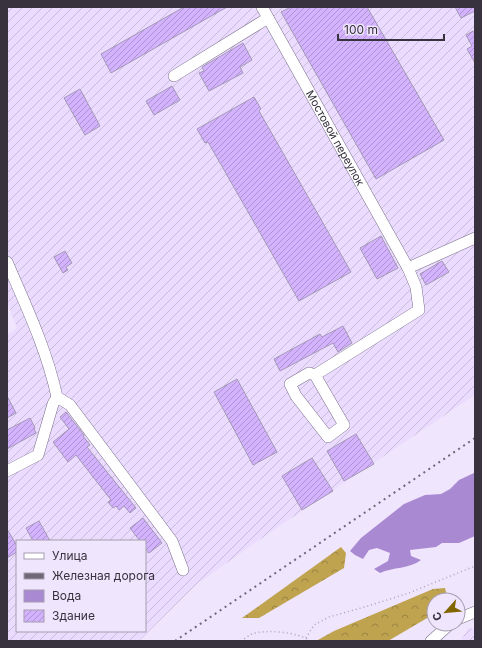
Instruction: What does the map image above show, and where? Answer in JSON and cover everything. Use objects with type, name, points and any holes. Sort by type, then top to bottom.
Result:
[{"type":"street","name":"Мостовой переулок","points":[[262,7],[408,268],[416,287],[418,310],[315,375]]},
{"type":"street","points":[[174,76],[268,18]]},
{"type":"street","points":[[408,268],[475,238]]},
{"type":"street","points":[[7,262],[37,331],[52,374],[57,397],[70,406],[172,540],[183,570]]},
{"type":"street","points":[[309,373],[315,375],[344,425],[328,437],[296,396],[290,384],[309,373]]},
{"type":"street","points":[[7,471],[38,455],[52,404],[57,397]]},
{"type":"street","points":[[431,641],[441,632]]},
{"type":"path","points":[[306,638],[314,625],[329,617],[409,593],[475,566]]},
{"type":"path","points":[[241,641],[252,634],[270,632],[291,634],[306,638],[310,641]]},
{"type":"shaded area","points":[[7,7],[475,7],[475,395],[272,531],[197,584],[139,641],[7,641],[7,335],[17,328],[7,303]]},
{"type":"shaded area","points":[[468,628],[475,629],[475,641],[461,641]]},
{"type":"green space","points":[[341,547],[346,553],[344,568],[259,618],[242,618]]},
{"type":"green space","points":[[445,588],[446,592],[426,592],[426,619],[388,641],[316,641],[334,631],[433,589]]},
{"type":"water","points":[[474,473],[475,536],[459,543],[442,543],[436,547],[410,550],[411,556],[421,560],[411,565],[380,573],[374,569],[388,561],[390,553],[377,548],[369,550],[363,559],[350,551],[361,538],[404,504],[425,495],[441,494],[450,489],[459,480]]},
{"type":"building","points":[[184,7],[227,7],[111,73],[101,54]]},
{"type":"building","points":[[291,7],[367,7],[444,140],[376,179],[281,12]]},
{"type":"building","points":[[455,7],[475,7],[475,11],[461,18]]},
{"type":"building","points":[[473,31],[475,34],[475,63],[467,49],[472,46],[466,35]]},
{"type":"building","points":[[243,43],[252,60],[240,67],[243,73],[209,91],[199,73],[204,71],[202,67]]},
{"type":"building","points":[[172,86],[180,100],[154,115],[146,101]]},
{"type":"building","points":[[80,89],[100,126],[85,135],[64,98]]},
{"type":"building","points":[[254,97],[261,109],[259,111],[351,272],[299,301],[208,142],[205,143],[197,129]]},
{"type":"building","points":[[381,236],[398,268],[377,279],[360,248]]},
{"type":"building","points":[[65,251],[72,263],[66,267],[68,270],[63,273],[54,257]]},
{"type":"building","points":[[442,261],[449,272],[426,285],[420,274]]},
{"type":"building","points":[[343,326],[352,343],[338,352],[333,343],[280,371],[274,359],[320,334],[322,337]]},
{"type":"building","points":[[237,379],[277,452],[253,465],[214,392]]},
{"type":"building","points":[[7,396],[16,413],[7,418]]},
{"type":"building","points":[[66,412],[90,445],[87,447],[136,508],[130,513],[124,506],[119,510],[116,506],[113,508],[108,502],[111,500],[76,455],[68,462],[53,442],[69,429],[60,417]]},
{"type":"building","points":[[30,418],[36,433],[7,449],[7,430]]},
{"type":"building","points":[[356,434],[374,464],[344,481],[327,451]]},
{"type":"building","points":[[312,458],[333,491],[302,510],[282,476]]},
{"type":"building","points":[[143,518],[162,543],[149,553],[146,549],[146,540],[139,540],[130,528]]},
{"type":"building","points":[[39,521],[49,540],[32,540],[26,528]]},
{"type":"building","points":[[7,529],[16,544],[16,553],[7,558]]},
{"type":"railway","points":[[175,641],[475,438]]}]
